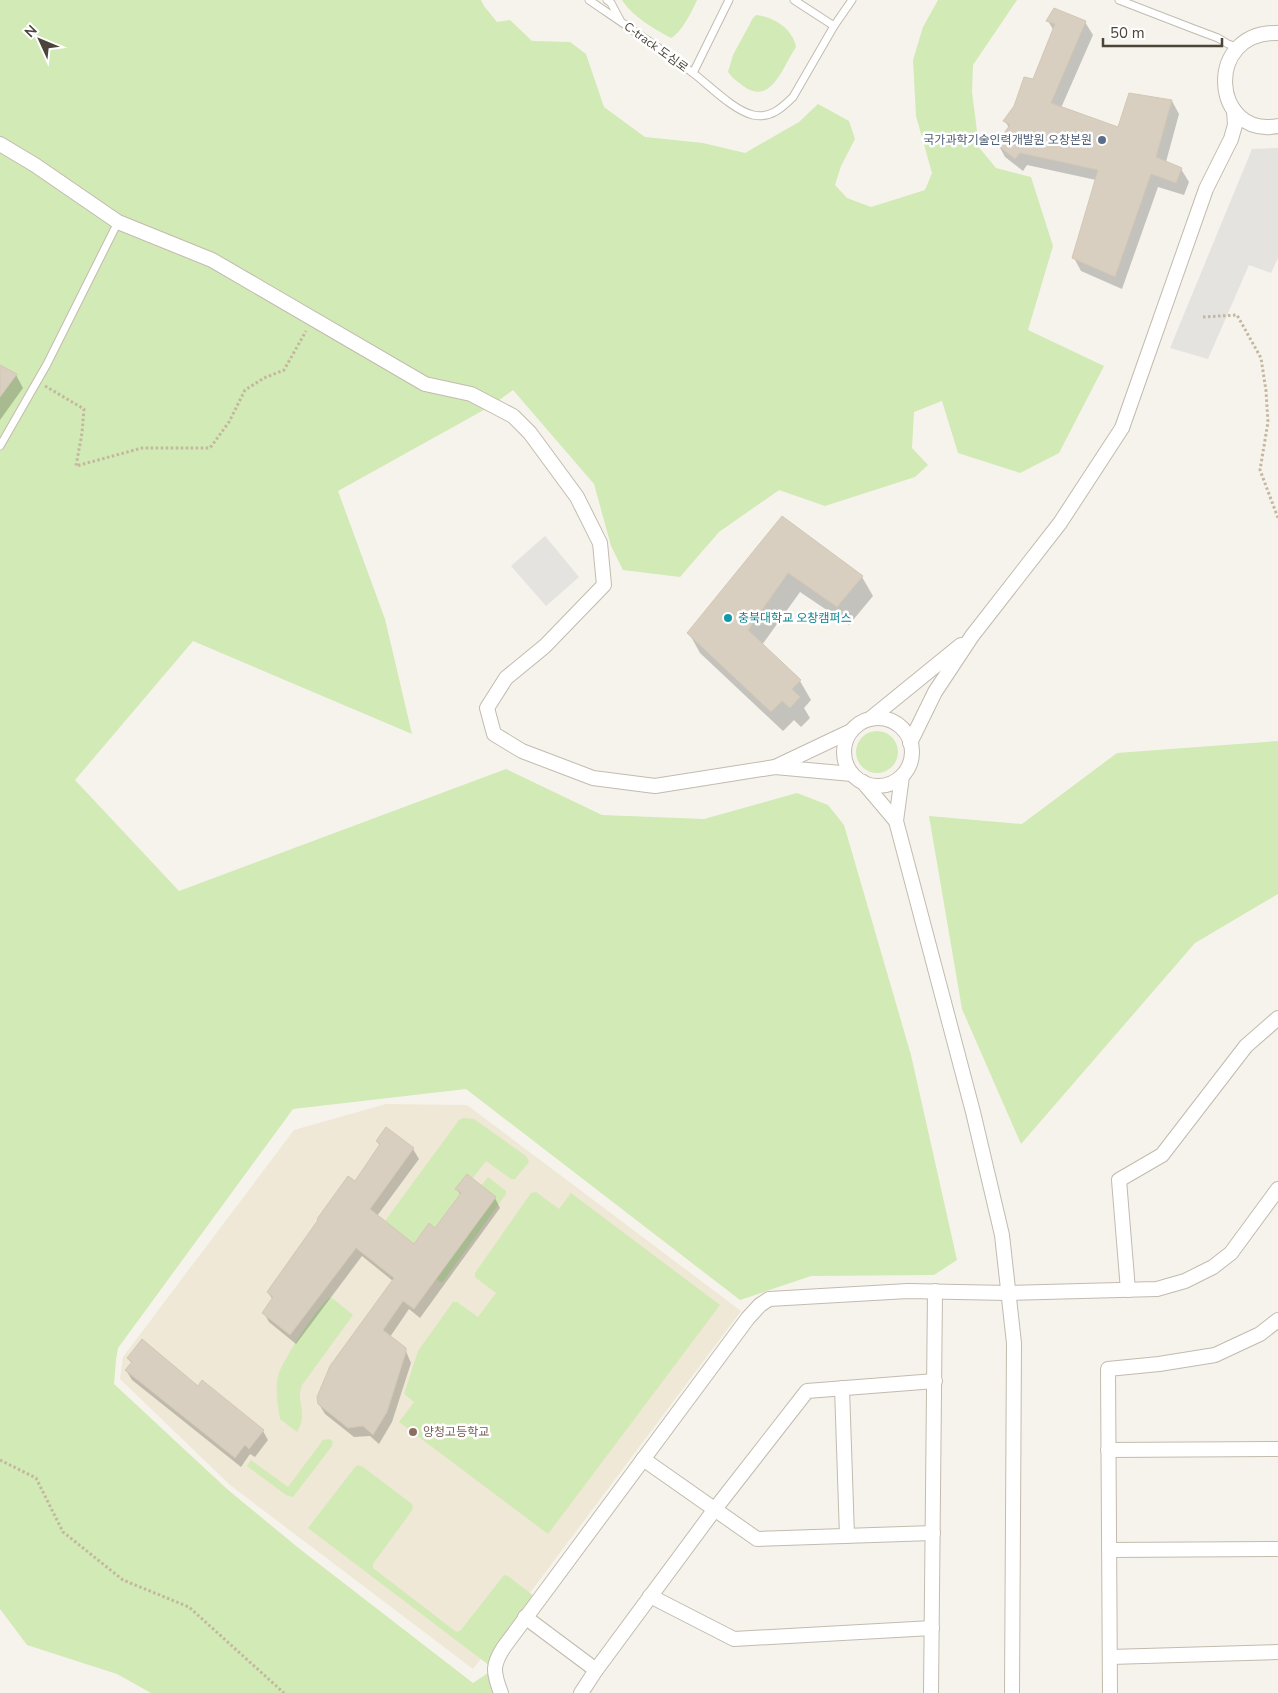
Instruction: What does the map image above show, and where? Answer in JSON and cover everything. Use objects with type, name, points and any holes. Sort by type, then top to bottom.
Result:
[{"type":"street","points":[[1278,33],[1268,33],[1245,42],[1229,61],[1225,72],[1227,96],[1234,110],[1241,118],[1253,124],[1278,126]]},
{"type":"street","points":[[910,743],[936,692],[972,636],[1060,523],[1122,428],[1206,189],[1236,125],[1234,110]]},
{"type":"street","points":[[1231,139],[1242,129],[1253,124]]},
{"type":"street","points":[[0,144],[35,165],[118,222],[212,260],[425,384],[471,394],[513,416],[530,433],[577,497],[600,543],[604,585],[545,646],[506,678],[487,708],[494,734],[522,751],[593,778],[655,786],[775,767],[851,731],[860,723],[870,719],[882,718],[892,721],[901,727],[908,736],[912,756],[909,767],[902,776],[884,786],[872,786],[858,778],[775,767]]},
{"type":"street","points":[[870,719],[972,636]]},
{"type":"street","points":[[851,731],[846,741],[844,753],[846,764],[896,821]]},
{"type":"street","points":[[902,776],[896,821],[973,1112],[1002,1235],[1014,1343],[1012,1693]]},
{"type":"street","points":[[1128,1290],[1119,1180],[1162,1155],[1246,1046],[1278,1018]]},
{"type":"street","points":[[501,1693],[496,1676],[495,1660],[748,1318],[760,1305],[769,1299],[850,1293],[1008,1293],[1157,1289],[1185,1281],[1213,1267],[1230,1252],[1278,1189]]},
{"type":"street","points":[[932,1693],[935,1292]]},
{"type":"street","points":[[1110,1693],[1108,1369],[1159,1364],[1215,1355],[1260,1334],[1278,1320]]},
{"type":"street","points":[[581,1693],[650,1596],[807,1391],[934,1381]]},
{"type":"street","points":[[842,1388],[847,1536]]},
{"type":"street","points":[[1108,1450],[1278,1450]]},
{"type":"street","points":[[643,1459],[757,1539],[933,1534]]},
{"type":"street","points":[[1109,1550],[1278,1549]]},
{"type":"street","points":[[650,1596],[734,1639],[932,1628]]},
{"type":"street","points":[[525,1617],[596,1670]]},
{"type":"street","points":[[1110,1657],[1278,1652]]},
{"type":"lane","name":"C-track 도심로","points":[[589,0],[620,20],[745,112],[754,115],[774,112],[793,97],[834,26],[852,0]]},
{"type":"lane","name":"C-track 도심로","points":[[607,0],[611,3],[620,20]]},
{"type":"lane","name":"C-track 도심로","points":[[692,72],[729,0]]},
{"type":"lane","points":[[794,0],[834,26]]},
{"type":"lane","points":[[1119,0],[1234,46],[1245,42]]},
{"type":"lane","points":[[1218,38],[1225,48],[1229,61]]},
{"type":"lane","points":[[0,446],[47,364],[118,222]]},
{"type":"path","points":[[1203,317],[1236,315],[1261,358],[1268,422],[1260,470],[1278,518]]},
{"type":"path","points":[[37,381],[84,409],[76,466],[142,448],[210,448],[229,422],[245,390],[264,378],[284,370],[313,319]]},
{"type":"path","points":[[0,1460],[36,1478],[63,1532],[123,1580],[189,1608],[284,1693]]},
{"type":"shaded area","points":[[1278,148],[1278,258],[1271,273],[1249,265],[1208,359],[1170,348],[1252,149]]},
{"type":"shaded area","points":[[545,536],[579,577],[546,606],[511,566]]},
{"type":"shaded area","name":"양청고등학교","points":[[386,1104],[467,1105],[741,1311],[473,1669],[230,1485],[120,1379],[123,1357],[294,1130]]},
{"type":"green space","points":[[0,0],[481,0],[497,22],[510,20],[532,41],[570,42],[586,54],[604,107],[645,137],[703,143],[745,153],[799,122],[818,104],[849,121],[855,139],[841,166],[835,185],[847,198],[871,207],[925,190],[932,173],[916,116],[913,60],[923,27],[938,0],[1017,0],[973,65],[972,92],[977,145],[996,168],[1031,177],[1053,246],[1028,330],[1104,366],[1059,453],[1020,473],[958,453],[942,401],[914,412],[912,448],[928,465],[915,477],[825,506],[779,490],[719,532],[680,577],[623,570],[611,546],[594,484],[513,390],[491,406],[338,491],[385,619],[412,734],[193,641],[75,780],[179,891],[506,769],[602,815],[704,819],[797,793],[828,805],[844,825],[911,1055],[957,1260],[934,1275],[811,1276],[740,1300],[466,1089],[293,1109],[118,1348],[114,1384],[227,1489],[301,1550],[473,1683],[494,1669],[308,1528],[355,1467],[358,1465],[363,1467],[412,1504],[413,1509],[373,1564],[373,1568],[455,1631],[461,1630],[504,1575],[508,1576],[539,1600],[504,1647],[500,1693],[151,1693],[117,1674],[27,1645],[0,1609]]},
{"type":"green space","points":[[622,0],[697,0],[683,26],[671,38],[637,17]]},
{"type":"green space","points":[[756,15],[776,21],[787,29],[796,47],[775,82],[761,91],[752,91],[733,78],[728,72],[733,55]]},
{"type":"green space","points":[[881,731],[889,734],[895,740],[898,752],[895,764],[889,770],[873,773],[865,770],[859,764],[856,748],[859,740],[865,734]]},
{"type":"green space","points":[[1278,741],[1278,894],[1195,943],[1021,1144],[962,1009],[929,816],[1022,824],[1117,753]]},
{"type":"green space","points":[[463,1118],[474,1119],[526,1156],[529,1162],[515,1179],[511,1179],[486,1161],[472,1179],[466,1175],[456,1189],[461,1193],[435,1228],[429,1223],[414,1244],[385,1221],[459,1120]]},
{"type":"green space","points":[[488,1177],[506,1191],[506,1194],[442,1283],[436,1279],[481,1186]]},
{"type":"green space","points":[[536,1192],[559,1209],[571,1193],[720,1305],[548,1534],[399,1422],[414,1402],[404,1394],[418,1351],[453,1302],[457,1302],[478,1317],[496,1293],[475,1277],[475,1273],[531,1193]]},
{"type":"green space","points":[[329,1298],[332,1298],[353,1315],[302,1385],[300,1396],[302,1419],[297,1432],[280,1419],[277,1392],[278,1376],[300,1335]]},
{"type":"green space","points":[[330,1439],[333,1442],[332,1446],[293,1497],[286,1495],[247,1466],[251,1460],[288,1487],[323,1440]]},
{"type":"building","name":"국가과학기술인력개발원 오창본원","points":[[1054,8],[1086,21],[1051,103],[1118,127],[1129,93],[1172,100],[1156,157],[1182,168],[1176,183],[1151,174],[1115,277],[1072,258],[1098,170],[1020,153],[1015,159],[996,144],[1010,125],[1003,121],[1014,106],[1024,77],[1033,79],[1055,24],[1046,21]]},
{"type":"building","points":[[0,365],[17,374],[0,397]]},
{"type":"building","name":"충북대학교 오창캠퍼스","points":[[782,516],[863,576],[837,607],[788,573],[748,630],[801,680],[792,689],[800,697],[790,708],[782,701],[771,712],[687,633]]},
{"type":"building","points":[[386,1127],[414,1148],[370,1209],[414,1244],[429,1223],[435,1228],[461,1193],[455,1189],[467,1174],[496,1197],[414,1309],[403,1301],[383,1330],[406,1348],[406,1352],[387,1412],[373,1435],[363,1426],[348,1428],[318,1404],[317,1397],[330,1366],[394,1278],[356,1248],[290,1335],[262,1313],[273,1297],[267,1292],[348,1176],[355,1181],[380,1144],[376,1141]]},
{"type":"building","points":[[142,1339],[198,1386],[202,1380],[264,1430],[249,1449],[245,1445],[235,1458],[125,1370],[132,1362],[127,1358]]},
{"type":"place","name":"국가과학기술인력개발원 오창본원","points":[[1102,140]]},
{"type":"place","name":"충북대학교 오창캠퍼스","points":[[728,618]]},
{"type":"place","name":"양청고등학교","points":[[413,1432]]}]
